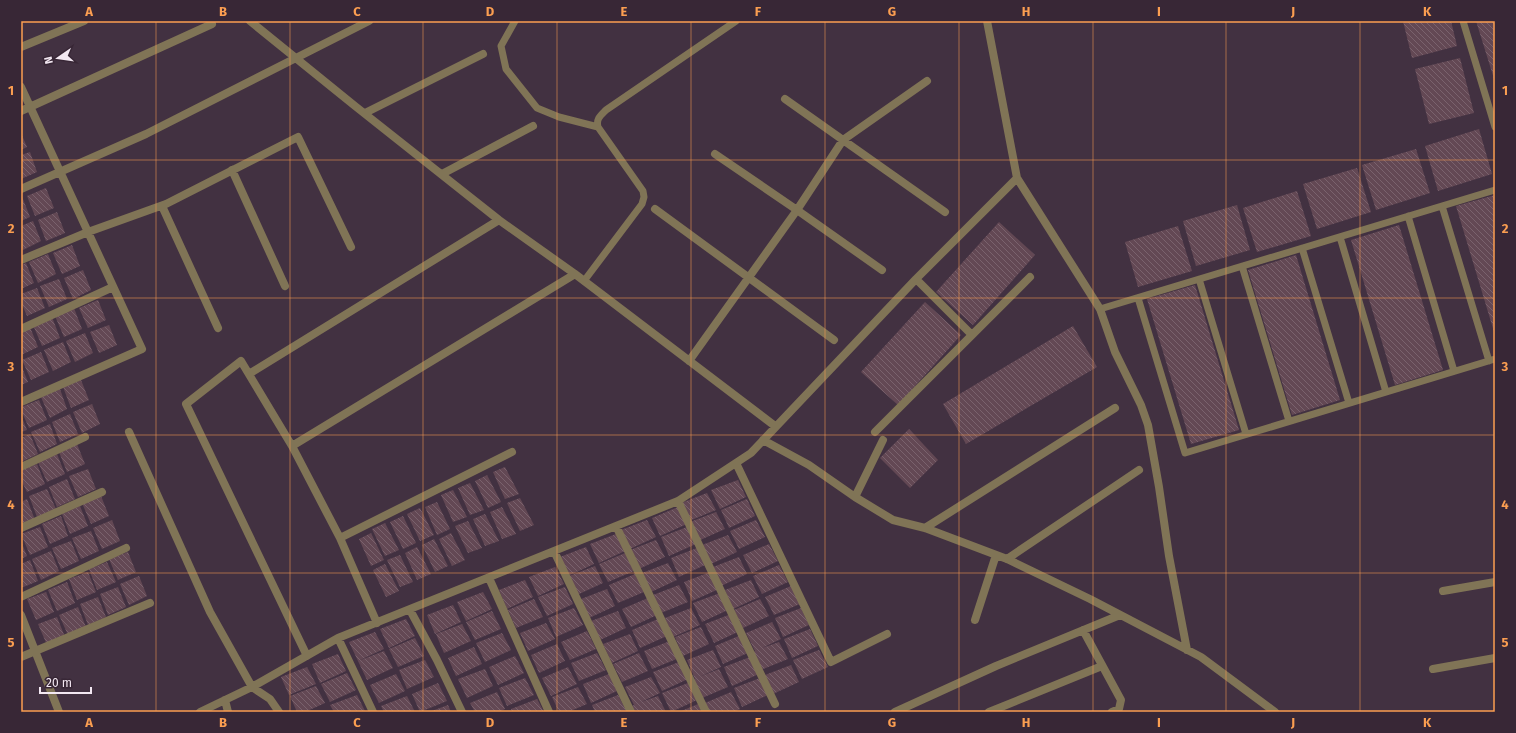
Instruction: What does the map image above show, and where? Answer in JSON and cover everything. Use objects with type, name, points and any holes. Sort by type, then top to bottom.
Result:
[{"type":"street","points":[[21,47],[84,21]]},
{"type":"street","points":[[250,21],[499,220],[575,274],[775,426]]},
{"type":"street","points":[[21,189],[146,134],[370,21]]},
{"type":"street","points":[[987,21],[1017,178],[1100,309],[1115,352],[1141,405],[1148,425],[1169,556],[1187,650]]},
{"type":"street","points":[[21,111],[212,24]]},
{"type":"street","points":[[366,113],[483,54]]},
{"type":"street","points":[[689,361],[797,210],[843,140],[927,81]]},
{"type":"street","points":[[21,86],[142,349],[21,402]]},
{"type":"street","points":[[785,99],[945,212]]},
{"type":"street","points":[[442,174],[533,126]]},
{"type":"street","points":[[21,260],[88,232],[162,206],[298,137],[350,247]]},
{"type":"street","points":[[715,154],[882,270]]},
{"type":"street","points":[[232,170],[285,286]]},
{"type":"street","points":[[200,712],[252,687],[338,638],[678,500],[736,463],[751,453],[916,279],[1017,178]]},
{"type":"street","points":[[162,206],[218,328]]},
{"type":"street","points":[[655,209],[834,340]]},
{"type":"street","points":[[249,374],[499,220]]},
{"type":"street","points":[[292,446],[575,274]]},
{"type":"street","points":[[875,432],[1030,277]]},
{"type":"street","points":[[916,279],[972,335]]},
{"type":"street","points":[[21,328],[113,287]]},
{"type":"street","points":[[307,656],[186,404],[241,361],[292,446],[340,538],[377,623]]},
{"type":"street","points":[[925,528],[1115,408]]},
{"type":"street","points":[[129,432],[210,612],[252,687],[270,699],[278,712]]},
{"type":"street","points":[[21,467],[85,437]]},
{"type":"street","points":[[763,440],[809,465],[855,497],[892,520],[925,528],[1007,559],[1201,657],[1276,712]]},
{"type":"street","points":[[855,497],[883,440]]},
{"type":"street","points":[[340,538],[512,452]]},
{"type":"street","points":[[736,463],[831,662],[887,634]]},
{"type":"street","points":[[1007,559],[1139,470]]},
{"type":"street","points":[[21,528],[102,492]]},
{"type":"street","points":[[678,500],[775,704]]},
{"type":"street","points":[[616,526],[706,712]]},
{"type":"street","points":[[21,597],[126,548]]},
{"type":"street","points":[[554,551],[631,712]]},
{"type":"street","points":[[976,620],[996,555]]},
{"type":"street","points":[[489,578],[549,712]]},
{"type":"street","points":[[1443,591],[1495,582]]},
{"type":"street","points":[[21,657],[150,603]]},
{"type":"street","points":[[410,610],[437,660],[462,712]]},
{"type":"street","points":[[21,615],[59,712]]},
{"type":"street","points":[[895,712],[996,666],[1120,615]]},
{"type":"street","points":[[1083,630],[1121,700],[1119,709],[1112,712]]},
{"type":"street","points":[[338,638],[373,712]]},
{"type":"street","points":[[1433,669],[1495,658]]},
{"type":"street","points":[[989,712],[1102,666]]},
{"type":"street","points":[[225,700],[228,712]]},
{"type":"lane","points":[[515,21],[501,46],[506,69],[537,108],[559,117],[598,127]]},
{"type":"lane","points":[[584,281],[642,204],[644,197],[643,191],[598,127],[598,118],[606,110],[736,21]]},
{"type":"lane","points":[[1463,21],[1495,127]]},
{"type":"lane","points":[[1100,309],[1495,190]]},
{"type":"lane","points":[[1138,298],[1185,453],[1492,360],[1442,206]]},
{"type":"lane","points":[[1408,216],[1454,371]]},
{"type":"lane","points":[[1340,237],[1386,392]]},
{"type":"lane","points":[[1302,248],[1349,403]]},
{"type":"lane","points":[[1242,266],[1289,421]]},
{"type":"lane","points":[[1199,279],[1246,434]]},
{"type":"building","points":[[1403,21],[1451,21],[1457,46],[1412,58]]},
{"type":"building","points":[[1476,21],[1495,21],[1495,82]]},
{"type":"building","points":[[1460,58],[1474,113],[1429,124],[1415,69]]},
{"type":"building","points":[[1479,129],[1492,174],[1438,191],[1425,146]]},
{"type":"building","points":[[21,133],[27,147],[21,150]]},
{"type":"building","points":[[1416,149],[1430,193],[1376,210],[1362,165]]},
{"type":"building","points":[[30,152],[37,172],[21,179],[21,155]]},
{"type":"building","points":[[1357,168],[1371,212],[1317,229],[1303,184]]},
{"type":"building","points":[[46,188],[54,208],[35,216],[27,196]]},
{"type":"building","points":[[1297,191],[1311,236],[1257,252],[1243,208]]},
{"type":"building","points":[[21,194],[30,217],[21,221]]},
{"type":"building","points":[[1495,195],[1495,335],[1456,206]]},
{"type":"building","points":[[1237,205],[1250,250],[1196,266],[1183,221]]},
{"type":"building","points":[[57,212],[65,233],[46,241],[38,220]]},
{"type":"building","points":[[33,221],[41,241],[23,250],[21,245],[21,226]]},
{"type":"building","points":[[999,222],[1035,255],[973,325],[936,292]]},
{"type":"building","points":[[1399,225],[1443,370],[1395,385],[1351,240]]},
{"type":"building","points":[[1178,226],[1192,271],[1138,287],[1125,242]]},
{"type":"building","points":[[72,245],[80,266],[62,274],[53,253]]},
{"type":"building","points":[[48,254],[56,274],[38,283],[29,262]]},
{"type":"building","points":[[1296,255],[1340,400],[1292,415],[1248,270]]},
{"type":"building","points":[[26,263],[34,283],[21,289],[21,265]]},
{"type":"building","points":[[83,270],[91,290],[73,299],[64,278]]},
{"type":"building","points":[[59,279],[67,299],[49,307],[40,286]]},
{"type":"building","points":[[1195,285],[1239,430],[1191,444],[1147,299]]},
{"type":"building","points":[[37,288],[45,308],[27,316],[21,302],[21,294]]},
{"type":"building","points":[[98,300],[106,320],[88,328],[79,308]]},
{"type":"building","points":[[925,302],[961,335],[898,405],[861,372]]},
{"type":"building","points":[[74,308],[82,329],[64,337],[55,316]]},
{"type":"building","points":[[52,317],[60,338],[42,346],[33,325]]},
{"type":"building","points":[[109,325],[117,345],[99,353],[90,332]]},
{"type":"building","points":[[1073,326],[1097,367],[966,444],[943,404]]},
{"type":"building","points":[[30,327],[38,347],[21,355],[21,331]]},
{"type":"building","points":[[85,333],[93,353],[75,362],[66,341]]},
{"type":"building","points":[[63,342],[71,362],[53,371],[44,350]]},
{"type":"building","points":[[41,352],[49,372],[31,380],[22,360]]},
{"type":"building","points":[[21,365],[28,382],[21,385]]},
{"type":"building","points":[[81,380],[89,400],[71,408],[63,387]]},
{"type":"building","points":[[60,389],[67,409],[50,418],[41,397]]},
{"type":"building","points":[[39,400],[47,420],[29,428],[21,407]]},
{"type":"building","points":[[92,404],[100,424],[82,433],[73,412]]},
{"type":"building","points":[[70,414],[78,434],[60,442],[52,422]]},
{"type":"building","points":[[21,415],[27,430],[21,432]]},
{"type":"building","points":[[50,424],[57,444],[40,452],[31,432]]},
{"type":"building","points":[[909,429],[938,460],[910,488],[880,458]]},
{"type":"building","points":[[30,434],[38,454],[21,462],[21,438]]},
{"type":"building","points":[[77,444],[85,464],[67,472],[59,452]]},
{"type":"building","points":[[57,454],[65,474],[47,482],[38,462]]},
{"type":"building","points":[[37,464],[45,484],[27,492],[21,480],[21,471]]},
{"type":"building","points":[[505,467],[519,494],[505,499],[493,472]]},
{"type":"building","points":[[88,469],[96,489],[78,497],[69,476]]},
{"type":"building","points":[[487,475],[501,502],[488,508],[475,481]]},
{"type":"building","points":[[67,479],[75,499],[57,507],[49,487]]},
{"type":"building","points":[[738,480],[746,497],[720,509],[711,490]]},
{"type":"building","points":[[470,483],[484,510],[470,515],[458,488]]},
{"type":"building","points":[[47,489],[56,509],[37,517],[29,496]]},
{"type":"building","points":[[453,490],[467,517],[453,522],[441,495]]},
{"type":"building","points":[[707,493],[716,510],[689,521],[681,503]]},
{"type":"building","points":[[101,496],[109,516],[91,524],[82,503]]},
{"type":"building","points":[[520,498],[534,525],[520,531],[507,503]]},
{"type":"building","points":[[27,499],[35,520],[21,526],[21,502]]},
{"type":"building","points":[[747,499],[755,516],[729,528],[721,510]]},
{"type":"building","points":[[437,502],[450,529],[437,535],[425,507]]},
{"type":"building","points":[[80,506],[88,526],[70,534],[62,514]]},
{"type":"building","points":[[502,507],[516,534],[502,539],[490,512]]},
{"type":"building","points":[[678,507],[687,524],[660,536],[652,518]]},
{"type":"building","points":[[420,508],[434,535],[420,541],[407,514]]},
{"type":"building","points":[[716,512],[725,529],[698,541],[690,522]]},
{"type":"building","points":[[485,514],[499,541],[485,546],[473,519]]},
{"type":"building","points":[[61,516],[68,536],[50,544],[42,524]]},
{"type":"building","points":[[403,516],[416,543],[403,549],[390,522]]},
{"type":"building","points":[[112,520],[120,541],[102,549],[93,528]]},
{"type":"building","points":[[647,520],[656,537],[630,549],[621,530]]},
{"type":"building","points":[[756,520],[765,537],[739,549],[730,531]]},
{"type":"building","points":[[468,521],[482,548],[468,553],[455,526]]},
{"type":"building","points":[[385,523],[399,550],[385,556],[372,529]]},
{"type":"building","points":[[40,527],[48,547],[30,555],[21,534]]},
{"type":"building","points":[[687,527],[696,544],[669,556],[661,537]]},
{"type":"building","points":[[91,531],[99,551],[81,559],[72,538]]},
{"type":"building","points":[[371,533],[384,560],[371,566],[359,539]]},
{"type":"building","points":[[451,533],[465,560],[452,566],[439,539]]},
{"type":"building","points":[[616,534],[625,551],[599,563],[590,544]]},
{"type":"building","points":[[728,535],[737,552],[711,564],[702,545]]},
{"type":"building","points":[[434,539],[448,566],[435,572],[422,545]]},
{"type":"building","points":[[656,540],[665,557],[639,569],[630,550]]},
{"type":"building","points":[[21,541],[27,556],[21,559]]},
{"type":"building","points":[[71,541],[79,561],[61,569],[52,548]]},
{"type":"building","points":[[769,544],[778,561],[752,573],[743,555]]},
{"type":"building","points":[[417,547],[431,574],[417,580],[405,553]]},
{"type":"building","points":[[586,547],[594,564],[568,576],[560,557]]},
{"type":"building","points":[[697,548],[705,565],[679,577],[671,558]]},
{"type":"building","points":[[51,551],[59,571],[41,580],[32,559]]},
{"type":"building","points":[[128,552],[136,572],[118,580],[109,559]]},
{"type":"building","points":[[625,553],[634,571],[608,582],[599,564]]},
{"type":"building","points":[[400,555],[413,582],[400,587],[387,560]]},
{"type":"building","points":[[739,557],[747,574],[721,586],[713,567]]},
{"type":"building","points":[[30,560],[38,581],[21,588],[21,564]]},
{"type":"building","points":[[107,562],[116,582],[97,590],[89,569]]},
{"type":"building","points":[[668,563],[677,580],[651,592],[642,573]]},
{"type":"building","points":[[385,564],[399,591],[386,597],[373,570]]},
{"type":"building","points":[[779,565],[788,582],[762,594],[753,576]]},
{"type":"building","points":[[595,566],[603,583],[577,595],[569,576]]},
{"type":"building","points":[[555,567],[564,584],[538,596],[529,577]]},
{"type":"building","points":[[88,572],[96,592],[77,600],[69,579]]},
{"type":"building","points":[[710,572],[719,589],[692,601],[684,582]]},
{"type":"building","points":[[635,574],[644,592],[618,603],[609,585]]},
{"type":"building","points":[[139,576],[147,596],[129,605],[120,584]]},
{"type":"building","points":[[525,580],[533,597],[507,609],[499,590]]},
{"type":"building","points":[[751,580],[759,597],[733,609],[725,590]]},
{"type":"building","points":[[67,582],[75,603],[57,611],[48,590]]},
{"type":"building","points":[[679,585],[688,602],[661,613],[653,595]]},
{"type":"building","points":[[791,586],[800,604],[774,615],[765,597]]},
{"type":"building","points":[[118,587],[126,607],[108,615],[100,594]]},
{"type":"building","points":[[565,587],[573,604],[547,616],[538,597]]},
{"type":"building","points":[[607,589],[615,606],[589,618],[581,599]]},
{"type":"building","points":[[46,592],[54,612],[36,620],[27,599]]},
{"type":"building","points":[[483,592],[492,609],[466,621],[457,602]]},
{"type":"building","points":[[720,593],[728,610],[702,622],[693,603]]},
{"type":"building","points":[[98,597],[106,617],[88,625],[80,604]]},
{"type":"building","points":[[648,598],[657,615],[631,627],[622,609]]},
{"type":"building","points":[[534,599],[543,617],[516,628],[508,610]]},
{"type":"building","points":[[760,599],[769,616],[743,628],[734,610]]},
{"type":"building","points":[[453,605],[461,622],[435,634],[427,615]]},
{"type":"building","points":[[78,607],[86,627],[68,635],[59,615]]},
{"type":"building","points":[[574,608],[583,625],[556,637],[548,618]]},
{"type":"building","points":[[691,608],[700,625],[673,637],[665,618]]},
{"type":"building","points":[[801,608],[809,625],[783,637],[775,618]]},
{"type":"building","points":[[492,611],[501,629],[475,640],[466,622]]},
{"type":"building","points":[[618,611],[626,628],[600,640],[591,621]]},
{"type":"building","points":[[731,614],[740,631],[714,643],[705,624]]},
{"type":"building","points":[[57,617],[65,637],[47,645],[38,624]]},
{"type":"building","points":[[406,619],[415,636],[389,648],[380,629]]},
{"type":"building","points":[[658,619],[667,636],[640,648],[632,630]]},
{"type":"building","points":[[772,622],[781,639],[762,648],[779,642],[788,659],[761,670],[753,652],[755,651],[746,633]]},
{"type":"building","points":[[546,623],[555,639],[528,651],[520,633]]},
{"type":"building","points":[[462,624],[471,641],[444,653],[436,634]]},
{"type":"building","points":[[701,627],[709,644],[683,656],[675,637]]},
{"type":"building","points":[[810,629],[818,646],[792,658],[784,639]]},
{"type":"building","points":[[587,631],[596,649],[570,660],[561,642]]},
{"type":"building","points":[[375,632],[384,649],[358,661],[349,642]]},
{"type":"building","points":[[502,633],[511,650],[485,662],[476,643]]},
{"type":"building","points":[[630,634],[638,651],[612,663],[603,644]]},
{"type":"building","points":[[741,635],[750,652],[723,664],[715,646]]},
{"type":"building","points":[[415,638],[424,656],[398,667],[389,649]]},
{"type":"building","points":[[670,641],[679,658],[652,669],[644,651]]},
{"type":"building","points":[[557,644],[565,661],[539,673],[531,655]]},
{"type":"building","points":[[474,647],[482,664],[456,676],[448,658]]},
{"type":"building","points":[[713,650],[721,667],[699,677],[719,669],[728,687],[702,698],[693,680],[695,679],[687,660]]},
{"type":"building","points":[[819,650],[828,667],[802,679],[793,660]]},
{"type":"building","points":[[384,651],[393,668],[367,680],[358,661]]},
{"type":"building","points":[[597,653],[606,670],[579,681],[571,663]]},
{"type":"building","points":[[639,653],[648,671],[622,682],[613,664]]},
{"type":"building","points":[[338,654],[346,671],[320,683],[312,664]]},
{"type":"building","points":[[515,656],[524,673],[498,685],[489,667]]},
{"type":"building","points":[[750,657],[759,674],[732,686],[724,667]]},
{"type":"building","points":[[425,660],[434,677],[407,689],[399,670]]},
{"type":"building","points":[[679,662],[688,679],[662,691],[653,672]]},
{"type":"building","points":[[791,665],[799,682],[773,694],[765,675]]},
{"type":"building","points":[[307,667],[316,684],[289,695],[281,677]]},
{"type":"building","points":[[568,667],[577,684],[551,696],[542,678]]},
{"type":"building","points":[[485,669],[493,686],[467,698],[458,679]]},
{"type":"building","points":[[347,673],[356,690],[330,702],[321,684]]},
{"type":"building","points":[[396,674],[405,691],[379,703],[370,685]]},
{"type":"building","points":[[609,674],[617,691],[591,703],[583,684]]},
{"type":"building","points":[[651,677],[660,693],[641,702],[658,696],[666,712],[634,712],[632,706],[634,705],[625,687]]},
{"type":"building","points":[[525,678],[534,695],[507,706],[499,688]]},
{"type":"building","points":[[760,678],[768,695],[742,707],[734,688]]},
{"type":"building","points":[[438,683],[447,701],[420,712],[412,694]]},
{"type":"building","points":[[688,683],[697,700],[671,712],[662,693]]},
{"type":"building","points":[[316,686],[325,703],[305,712],[297,712],[290,696]]},
{"type":"building","points":[[578,687],[587,704],[568,712],[559,712],[552,697]]},
{"type":"building","points":[[497,692],[505,709],[499,712],[475,712],[470,703]]},
{"type":"building","points":[[731,692],[740,709],[734,712],[709,712],[705,703]]},
{"type":"building","points":[[357,695],[365,711],[334,712],[330,705]]},
{"type":"building","points":[[618,695],[627,712],[595,712],[592,705]]},
{"type":"building","points":[[407,696],[415,712],[384,712],[381,706]]},
{"type":"building","points":[[537,699],[544,712],[512,712],[511,709]]},
{"type":"building","points":[[698,704],[702,712],[679,712]]},
{"type":"building","points":[[448,705],[451,712],[429,712]]}]
